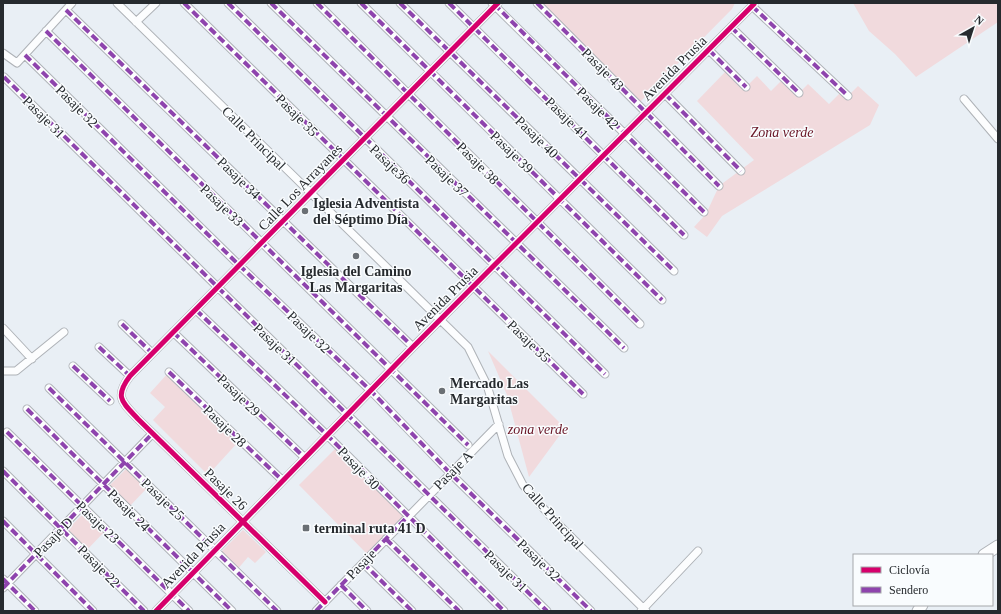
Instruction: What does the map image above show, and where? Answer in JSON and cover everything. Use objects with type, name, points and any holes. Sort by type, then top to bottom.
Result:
[{"type":"street","points":[[3,53],[17,63],[72,3]]},
{"type":"street","name":"Calle Principal","points":[[117,3],[468,347],[488,385],[494,412],[508,456],[523,485],[552,518],[643,610]]},
{"type":"street","points":[[136,22],[156,3]]},
{"type":"street","name":"Pasaje 35","points":[[184,3],[583,394]]},
{"type":"street","name":"Pasaje36","points":[[228,3],[605,374]]},
{"type":"street","name":"Pasaje 37","points":[[271,3],[624,348]]},
{"type":"street","name":"Pasaje 38","points":[[317,3],[640,324]]},
{"type":"street","name":"Pasaje 39","points":[[361,3],[662,300]]},
{"type":"street","name":"Pasaje 40","points":[[400,3],[674,271]]},
{"type":"street","name":"Pasaje 41","points":[[449,3],[684,235]]},
{"type":"street","name":"Pasaje 43","points":[[537,3],[719,186]]},
{"type":"street","name":"Calle Los Arrayanes","points":[[121,388],[130,376],[152,353],[284,222],[364,138],[451,53],[495,4]]},
{"type":"street","name":"Pasaje 42","points":[[495,4],[704,212]]},
{"type":"street","name":"Avenida Prusia","points":[[156,611],[413,347],[753,5],[848,96]]},
{"type":"street","name":"Pasaje 34","points":[[66,10],[413,347]]},
{"type":"street","points":[[731,27],[799,94]]},
{"type":"street","name":"Pasaje 33","points":[[46,31],[468,445]]},
{"type":"street","points":[[709,50],[746,87]]},
{"type":"street","name":"Pasaje 32","points":[[25,54],[240,266],[371,391],[451,473],[591,611]]},
{"type":"street","name":"Pasaje 31","points":[[4,77],[547,611]]},
{"type":"street","points":[[665,94],[741,171]]},
{"type":"street","points":[[964,99],[998,139]]},
{"type":"street","name":"Pasaje 30","points":[[196,310],[327,435],[407,517],[504,611]]},
{"type":"street","points":[[122,324],[152,353]]},
{"type":"street","points":[[3,328],[32,359]]},
{"type":"street","points":[[3,371],[16,371],[64,332]]},
{"type":"street","name":"Pasaje 29","points":[[173,332],[305,458]]},
{"type":"street","points":[[99,347],[130,376]]},
{"type":"street","points":[[73,366],[110,401]]},
{"type":"street","name":"Pasaje 28","points":[[168,372],[282,480]]},
{"type":"street","name":"Pasaje 25","points":[[49,388],[277,611]]},
{"type":"street","name":"Pasaje 26","points":[[121,388],[121,395],[125,405],[152,434],[325,602]]},
{"type":"street","name":"Pasaje 24","points":[[27,409],[232,611]]},
{"type":"street","name":"Pasaje A","points":[[407,517],[499,424]]},
{"type":"street","name":"Pasaje 23","points":[[7,432],[189,611]]},
{"type":"street","name":"Pasaje D","points":[[4,583],[36,554],[152,434]]},
{"type":"street","name":"Pasaje 22","points":[[3,471],[144,611]]},
{"type":"street","name":"Pasaje","points":[[319,610],[341,585],[407,517]]},
{"type":"street","points":[[3,521],[93,611]]},
{"type":"street","points":[[386,539],[459,611]]},
{"type":"street","points":[[986,554],[998,546]]},
{"type":"street","points":[[643,610],[698,552]]},
{"type":"street","points":[[363,563],[412,611]]},
{"type":"street","points":[[4,583],[35,611]]},
{"type":"street","points":[[341,585],[367,611]]},
{"type":"green space","points":[[540,3],[735,3],[732,9],[640,102]]},
{"type":"green space","points":[[853,3],[998,3],[998,22],[916,77],[895,54],[869,31]]},
{"type":"green space","name":"Zona verde","points":[[728,69],[746,87],[757,76],[771,91],[782,80],[797,95],[808,84],[829,104],[840,93],[846,98],[858,86],[879,105],[870,125],[722,216],[707,237],[694,227],[706,214],[719,186],[754,160],[697,101]]},
{"type":"green space","name":"zona verde","points":[[488,351],[565,428],[529,477],[507,395]]},
{"type":"green space","points":[[169,372],[240,440],[208,475],[153,420],[165,407],[150,393]]},
{"type":"green space","points":[[338,446],[407,517],[395,527],[389,526],[384,530],[386,536],[369,556],[299,485]]},
{"type":"green space","points":[[129,466],[149,486],[128,508],[107,488]]},
{"type":"green space","points":[[86,511],[106,530],[85,552],[65,532]]},
{"type":"green space","points":[[243,530],[266,552],[255,563],[248,557],[236,571],[219,554]]},
{"type":"marked path","points":[[184,3],[583,394]]},
{"type":"marked path","points":[[228,3],[605,374]]},
{"type":"marked path","points":[[271,3],[624,348]]},
{"type":"marked path","points":[[317,3],[640,324]]},
{"type":"marked path","points":[[361,3],[662,300]]},
{"type":"marked path","points":[[400,3],[674,271]]},
{"type":"marked path","points":[[449,3],[684,235]]},
{"type":"marked path","points":[[537,3],[719,186]]},
{"type":"marked path","points":[[494,4],[704,212]]},
{"type":"marked path","points":[[752,6],[848,96]]},
{"type":"marked path","points":[[66,10],[413,347]]},
{"type":"marked path","points":[[731,27],[799,93]]},
{"type":"marked path","points":[[46,31],[468,445]]},
{"type":"marked path","points":[[709,50],[746,87]]},
{"type":"marked path","points":[[25,55],[240,266],[371,391],[453,476],[591,611]]},
{"type":"marked path","points":[[4,77],[547,611]]},
{"type":"marked path","points":[[665,94],[741,171]]},
{"type":"marked path","points":[[196,310],[327,435],[504,611]]},
{"type":"marked path","points":[[122,324],[152,353]]},
{"type":"marked path","points":[[173,332],[305,458]]},
{"type":"marked path","points":[[99,347],[130,376]]},
{"type":"marked path","points":[[73,366],[110,401]]},
{"type":"marked path","points":[[169,372],[282,480]]},
{"type":"marked path","points":[[49,388],[277,611]]},
{"type":"marked path","points":[[27,409],[232,611]]},
{"type":"marked path","points":[[7,432],[189,611]]},
{"type":"marked path","points":[[3,588],[152,434]]},
{"type":"marked path","points":[[3,471],[144,611]]},
{"type":"marked path","points":[[316,611],[407,517]]},
{"type":"marked path","points":[[3,521],[93,611]]},
{"type":"marked path","points":[[386,539],[459,611]]},
{"type":"marked path","points":[[363,563],[412,611]]},
{"type":"marked path","points":[[3,579],[35,611]]},
{"type":"marked path","points":[[341,585],[367,611]]},
{"type":"cycle path","points":[[325,602],[132,413],[122,399],[122,389],[130,376],[498,3]]},
{"type":"cycle path","points":[[156,611],[413,347],[754,4]]},
{"type":"place","name":"Iglesia Adventista del Séptimo Día","points":[[305,211]]},
{"type":"place","name":"Iglesia del Camino Las Margaritas","points":[[356,256]]},
{"type":"place","name":"Mercado Las Margaritas","points":[[442,391]]},
{"type":"place","name":"terminal ruta 41 D","points":[[306,528]]}]
